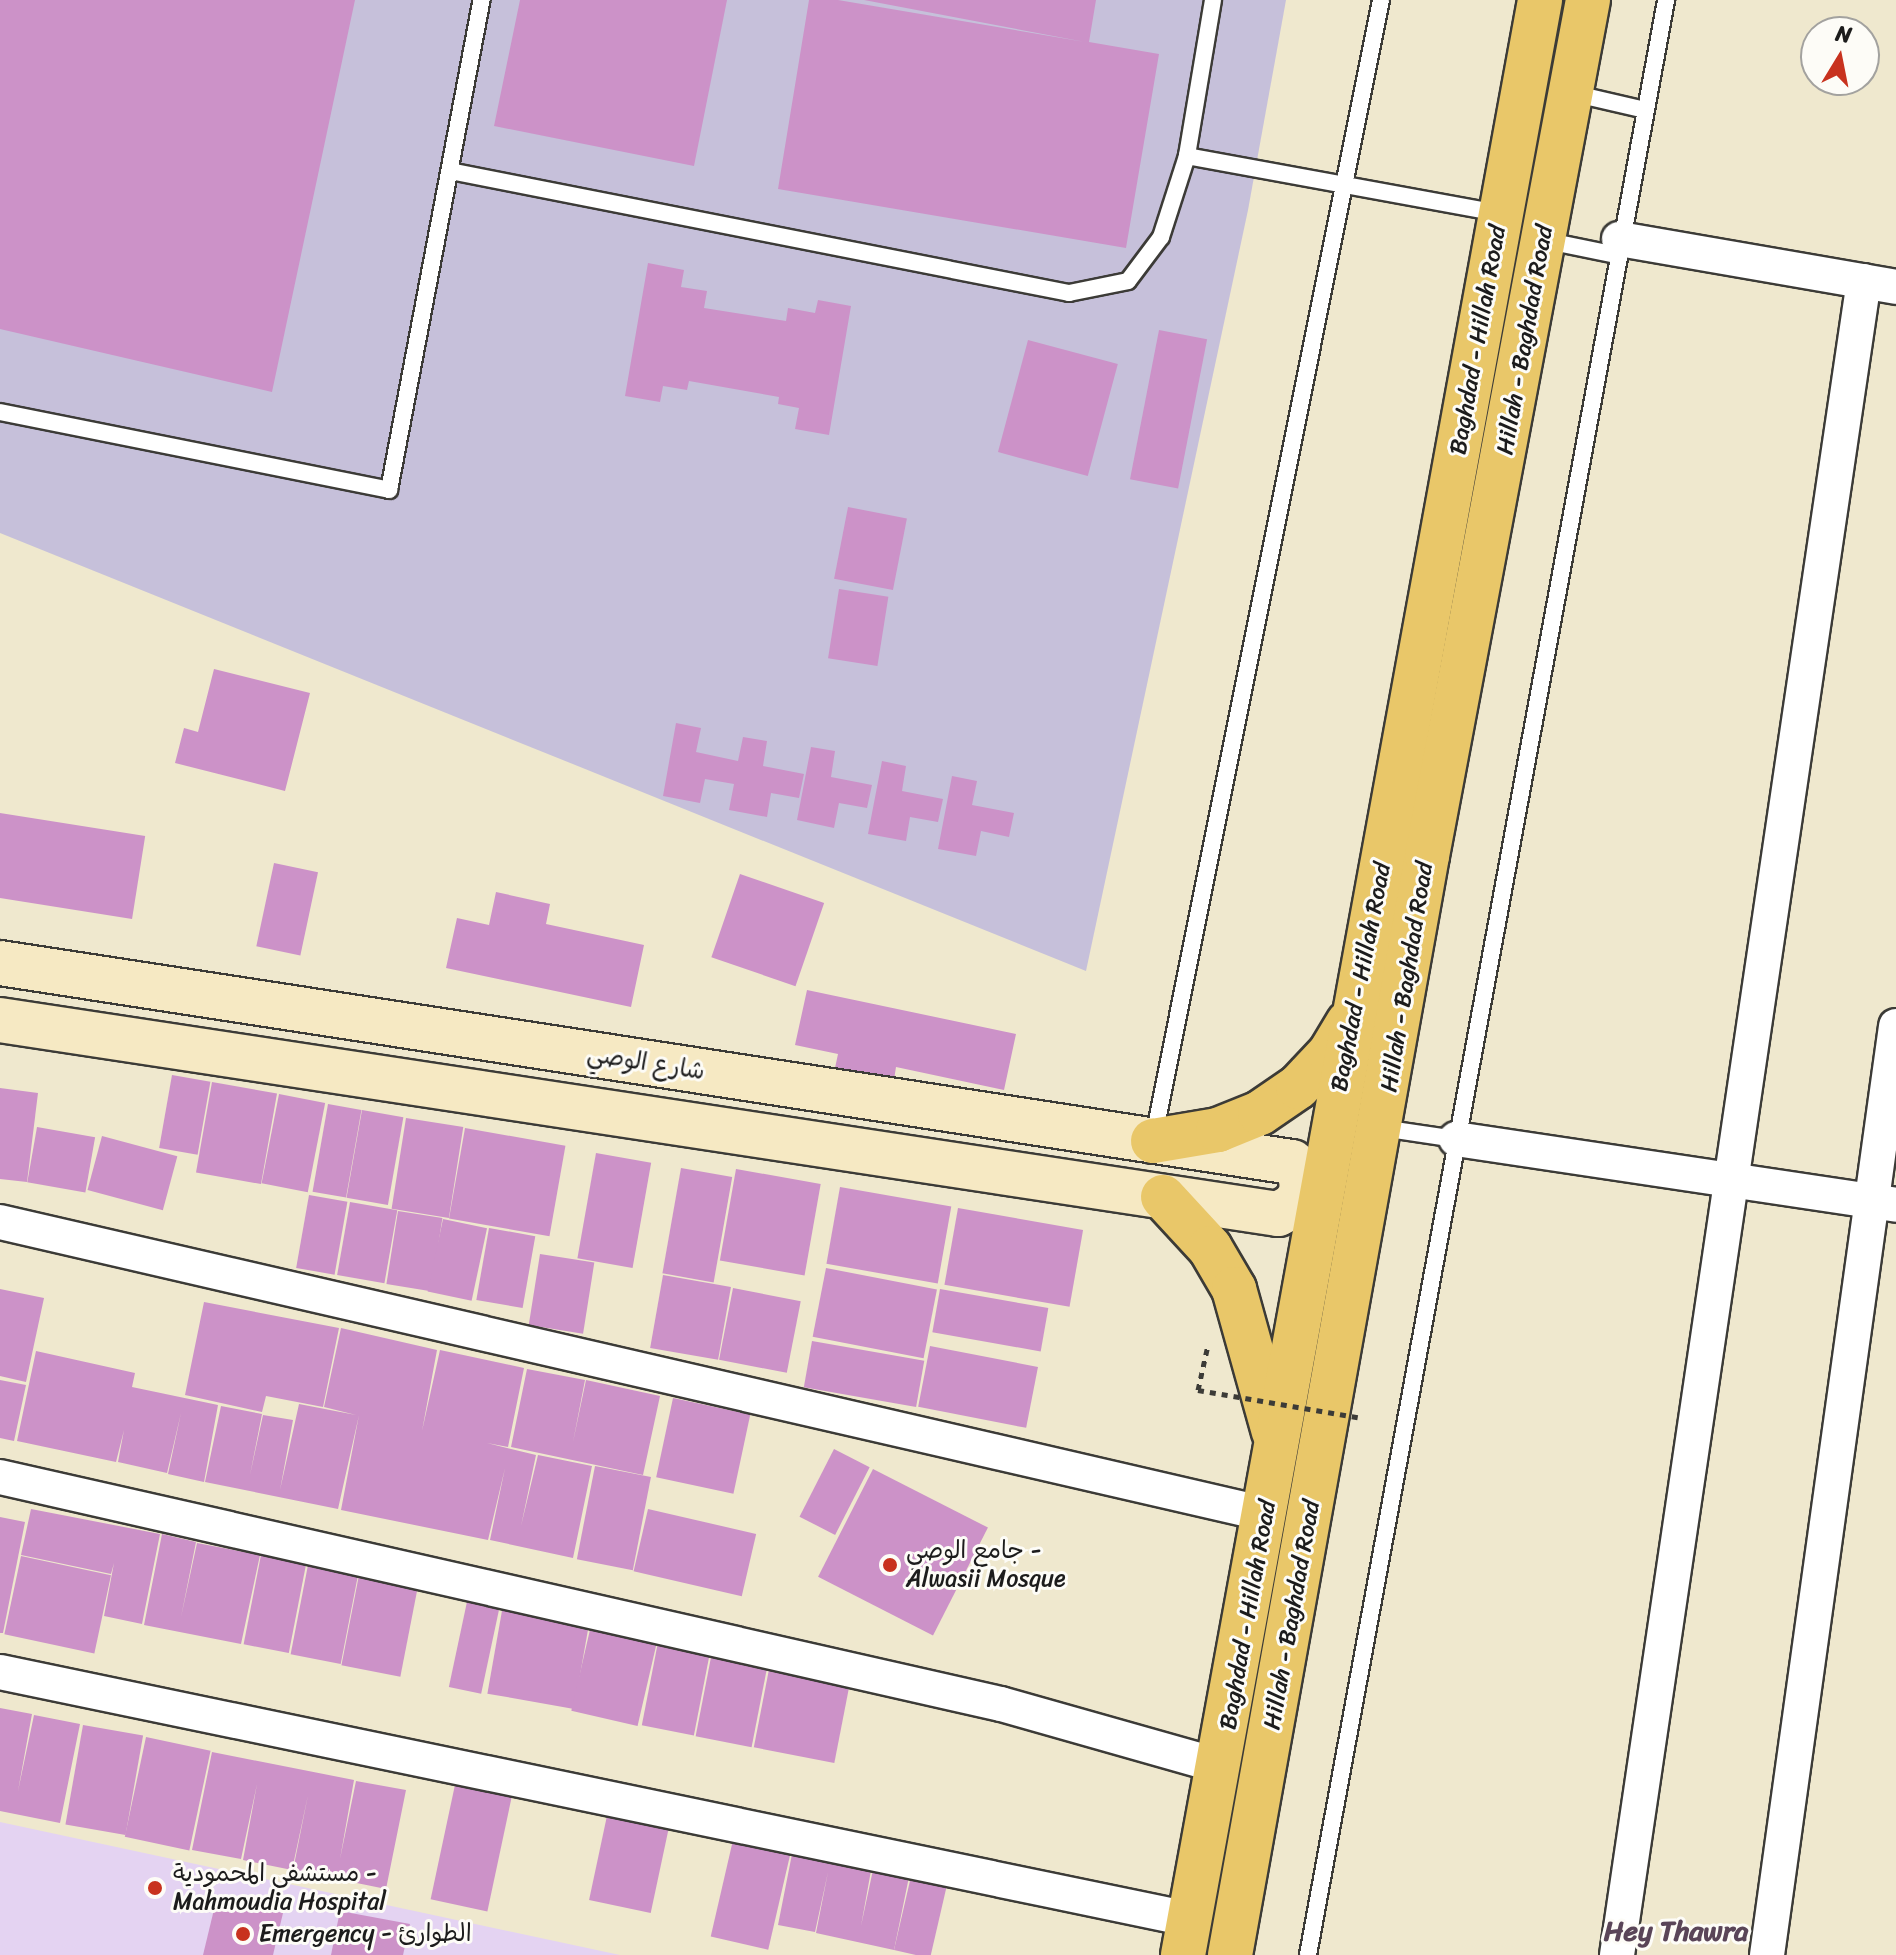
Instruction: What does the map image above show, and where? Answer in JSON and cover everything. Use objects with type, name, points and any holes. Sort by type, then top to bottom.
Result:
[{"type":"main road","name":"Baghdad - Hillah Road","points":[[1186,1937],[1220,1766],[1540,0]]},
{"type":"main road","name":"Hillah - Baghdad Road","points":[[1230,1955],[1382,1128],[1427,856],[1588,0]]},
{"type":"main road","points":[[1153,1141],[1218,1130],[1260,1113],[1309,1076],[1354,1014]]},
{"type":"main road","points":[[1163,1197],[1210,1248],[1234,1289],[1278,1445]]},
{"type":"street","points":[[1617,1955],[1735,1179],[1880,284],[1618,247]]},
{"type":"street","name":"شارع الوصي","points":[[0,963],[1292,1162],[1301,1176],[1302,1193],[1293,1206],[1278,1214],[1163,1197]]},
{"type":"street","points":[[0,1020],[1163,1197]]},
{"type":"street","points":[[1767,1955],[1884,1203],[1896,1026]]},
{"type":"street","points":[[1456,1139],[1884,1203]]},
{"type":"street","points":[[0,1222],[1266,1514]]},
{"type":"street","points":[[0,1477],[1001,1704],[1220,1766]]},
{"type":"street","points":[[0,1672],[1186,1937]]},
{"type":"lane","points":[[0,412],[389,490],[482,0]]},
{"type":"lane","points":[[450,171],[1069,293],[1128,281],[1161,237],[1187,156],[1213,0]]},
{"type":"lane","points":[[1153,1141],[1381,0]]},
{"type":"lane","points":[[1308,1955],[1618,247],[1666,0]]},
{"type":"lane","points":[[1570,93],[1645,110]]},
{"type":"lane","points":[[1187,156],[1500,213]]},
{"type":"lane","points":[[1543,240],[1618,247]]},
{"type":"lane","points":[[1382,1128],[1456,1139]]},
{"type":"path","points":[[1208,1344],[1198,1390],[1361,1418]]},
{"type":"shaded area","points":[[0,0],[1286,0],[1248,210],[1086,971],[0,533]]},
{"type":"shaded area","name":"مستشفى المحمودية - Mahmoudia Hospital","points":[[0,1822],[620,1955],[0,1955]]},
{"type":"building","points":[[0,0],[355,0],[272,392],[0,329]]},
{"type":"building","points":[[520,0],[727,0],[694,166],[494,126]]},
{"type":"building","points":[[809,0],[838,0],[1085,42],[864,0],[1096,0],[1089,42],[1159,54],[1126,248],[778,189]]},
{"type":"building","points":[[648,263],[684,270],[681,287],[707,291],[704,308],[786,321],[788,308],[815,313],[818,300],[851,306],[829,435],[795,429],[799,408],[778,404],[779,397],[689,381],[687,390],[663,386],[660,402],[625,396]]},
{"type":"building","points":[[1159,330],[1207,339],[1178,489],[1130,479]]},
{"type":"building","points":[[1028,340],[1118,364],[1088,476],[998,452]]},
{"type":"building","points":[[848,507],[907,518],[893,590],[834,579]]},
{"type":"building","points":[[839,589],[888,597],[877,666],[828,658]]},
{"type":"building","points":[[214,669],[310,693],[285,791],[175,763],[184,728],[198,732]]},
{"type":"building","points":[[676,723],[701,728],[696,752],[738,761],[743,737],[767,741],[763,766],[804,774],[799,798],[771,793],[767,817],[729,810],[734,784],[705,779],[700,803],[663,796]]},
{"type":"building","points":[[811,747],[835,751],[831,777],[872,785],[867,808],[839,803],[834,828],[797,820]]},
{"type":"building","points":[[882,761],[906,766],[902,791],[943,799],[938,822],[910,817],[906,841],[868,834]]},
{"type":"building","points":[[952,776],[977,781],[972,805],[1014,813],[1009,837],[981,831],[976,856],[938,849]]},
{"type":"building","points":[[0,813],[145,836],[132,919],[0,898]]},
{"type":"building","points":[[274,863],[318,872],[300,955],[256,946]]},
{"type":"building","points":[[740,874],[824,903],[796,986],[711,957]]},
{"type":"building","points":[[496,892],[550,904],[546,924],[644,945],[631,1007],[446,968],[457,918],[489,925]]},
{"type":"building","points":[[807,990],[1016,1034],[1004,1090],[896,1067],[894,1080],[835,1068],[838,1054],[795,1045]]},
{"type":"building","points":[[172,1075],[210,1082],[198,1155],[159,1148]]},
{"type":"building","points":[[212,1082],[277,1093],[261,1184],[196,1173]]},
{"type":"building","points":[[0,1088],[38,1093],[27,1182],[0,1179]]},
{"type":"building","points":[[279,1094],[325,1103],[308,1192],[262,1183]]},
{"type":"building","points":[[328,1104],[361,1110],[346,1198],[313,1192]]},
{"type":"building","points":[[362,1110],[403,1117],[388,1205],[347,1198]]},
{"type":"building","points":[[406,1118],[463,1127],[449,1218],[392,1209]]},
{"type":"building","points":[[37,1127],[95,1137],[85,1192],[27,1182]]},
{"type":"building","points":[[465,1128],[565,1146],[549,1236],[449,1219]]},
{"type":"building","points":[[102,1136],[177,1156],[163,1210],[88,1190]]},
{"type":"building","points":[[596,1153],[651,1163],[633,1268],[577,1258]]},
{"type":"building","points":[[681,1168],[732,1177],[714,1282],[662,1273]]},
{"type":"building","points":[[736,1169],[821,1184],[805,1276],[720,1261]]},
{"type":"building","points":[[840,1187],[951,1207],[938,1283],[826,1264]]},
{"type":"building","points":[[309,1195],[347,1202],[335,1275],[296,1268]]},
{"type":"building","points":[[350,1202],[397,1210],[384,1283],[337,1275]]},
{"type":"building","points":[[958,1208],[1083,1230],[1070,1307],[944,1285]]},
{"type":"building","points":[[398,1211],[442,1218],[431,1291],[386,1284]]},
{"type":"building","points":[[443,1219],[487,1228],[472,1301],[428,1291]]},
{"type":"building","points":[[489,1228],[535,1236],[523,1308],[476,1300]]},
{"type":"building","points":[[540,1254],[594,1263],[583,1334],[529,1325]]},
{"type":"building","points":[[826,1268],[937,1290],[924,1358],[813,1337]]},
{"type":"building","points":[[663,1275],[731,1287],[718,1360],[650,1348]]},
{"type":"building","points":[[733,1288],[801,1301],[787,1373],[719,1360]]},
{"type":"building","points":[[0,1289],[44,1298],[26,1382],[0,1376]]},
{"type":"building","points":[[940,1289],[1048,1308],[1041,1351],[932,1332]]},
{"type":"building","points":[[204,1302],[339,1328],[323,1407],[266,1396],[262,1412],[185,1395]]},
{"type":"building","points":[[341,1328],[437,1350],[422,1431],[440,1350],[524,1368],[508,1447],[487,1443],[536,1455],[521,1526],[538,1455],[592,1466],[573,1558],[490,1540],[505,1468],[488,1540],[341,1510],[359,1415],[338,1509],[205,1482],[221,1406],[262,1414],[250,1475],[263,1415],[293,1420],[280,1490],[299,1404],[356,1415],[324,1407]]},
{"type":"building","points":[[812,1341],[924,1361],[916,1407],[804,1387]]},
{"type":"building","points":[[930,1346],[1038,1367],[1026,1428],[918,1407]]},
{"type":"building","points":[[36,1351],[135,1373],[132,1387],[218,1405],[204,1482],[168,1474],[181,1413],[167,1473],[118,1462],[124,1430],[116,1462],[17,1441]]},
{"type":"building","points":[[527,1369],[585,1380],[573,1442],[586,1380],[660,1396],[643,1475],[511,1447]]},
{"type":"building","points":[[0,1380],[26,1385],[14,1441],[0,1438]]},
{"type":"building","points":[[673,1398],[750,1414],[733,1494],[656,1477]]},
{"type":"building","points":[[834,1449],[870,1467],[835,1535],[799,1517]]},
{"type":"building","points":[[595,1466],[651,1477],[633,1570],[577,1559]]},
{"type":"building","points":[[873,1469],[988,1528],[933,1635],[818,1577]]},
{"type":"building","points":[[31,1509],[160,1534],[142,1624],[104,1616],[114,1563],[111,1574],[21,1555]]},
{"type":"building","points":[[648,1509],[756,1534],[742,1596],[634,1571]]},
{"type":"building","points":[[0,1517],[25,1522],[3,1633],[0,1633]]},
{"type":"building","points":[[162,1534],[196,1542],[181,1617],[197,1543],[260,1555],[241,1644],[144,1625]]},
{"type":"building","points":[[261,1555],[306,1564],[289,1653],[244,1644]]},
{"type":"building","points":[[21,1556],[111,1575],[94,1653],[4,1634]]},
{"type":"building","points":[[308,1565],[358,1575],[341,1664],[291,1654]]},
{"type":"building","points":[[359,1575],[418,1586],[400,1677],[341,1665]]},
{"type":"building","points":[[468,1597],[500,1604],[481,1694],[449,1687]]},
{"type":"building","points":[[503,1605],[590,1620],[574,1709],[487,1694]]},
{"type":"building","points":[[592,1621],[658,1636],[638,1726],[571,1711]]},
{"type":"building","points":[[659,1637],[711,1647],[694,1735],[642,1725]]},
{"type":"building","points":[[713,1647],[769,1658],[752,1747],[696,1736]]},
{"type":"building","points":[[771,1659],[851,1675],[834,1763],[754,1747]]},
{"type":"building","points":[[0,1708],[32,1714],[18,1791],[34,1715],[80,1724],[60,1823],[0,1811]]},
{"type":"building","points":[[83,1725],[143,1736],[126,1835],[65,1824]]},
{"type":"building","points":[[146,1737],[211,1751],[189,1850],[125,1837]]},
{"type":"building","points":[[212,1752],[354,1780],[340,1859],[356,1781],[406,1790],[386,1889],[293,1870],[308,1795],[292,1870],[243,1860],[257,1784],[241,1859],[192,1850]]},
{"type":"building","points":[[456,1780],[513,1792],[487,1911],[431,1899]]},
{"type":"building","points":[[608,1811],[670,1824],[651,1913],[589,1900]]},
{"type":"building","points":[[733,1840],[790,1853],[768,1950],[711,1936]]},
{"type":"building","points":[[793,1849],[872,1865],[861,1926],[874,1865],[910,1872],[894,1950],[816,1933],[828,1872],[815,1932],[778,1925]]},
{"type":"building","points":[[912,1872],[948,1880],[931,1955],[894,1950]]},
{"type":"building","name":"Emergency - الطوارئ","points":[[217,1897],[283,1913],[273,1955],[203,1955]]},
{"type":"building","points":[[340,1911],[410,1924],[403,1955],[331,1955]]},
{"type":"place","name":"جامع الوصي - Alwasii Mosque","points":[[890,1565]]},
{"type":"place","name":"مستشفى المحمودية - Mahmoudia Hospital","points":[[155,1888]]},
{"type":"place","name":"Emergency - الطوارئ","points":[[243,1934]]},
{"type":"district","name":"Hey Thawra","points":[[1676,1931]]}]
